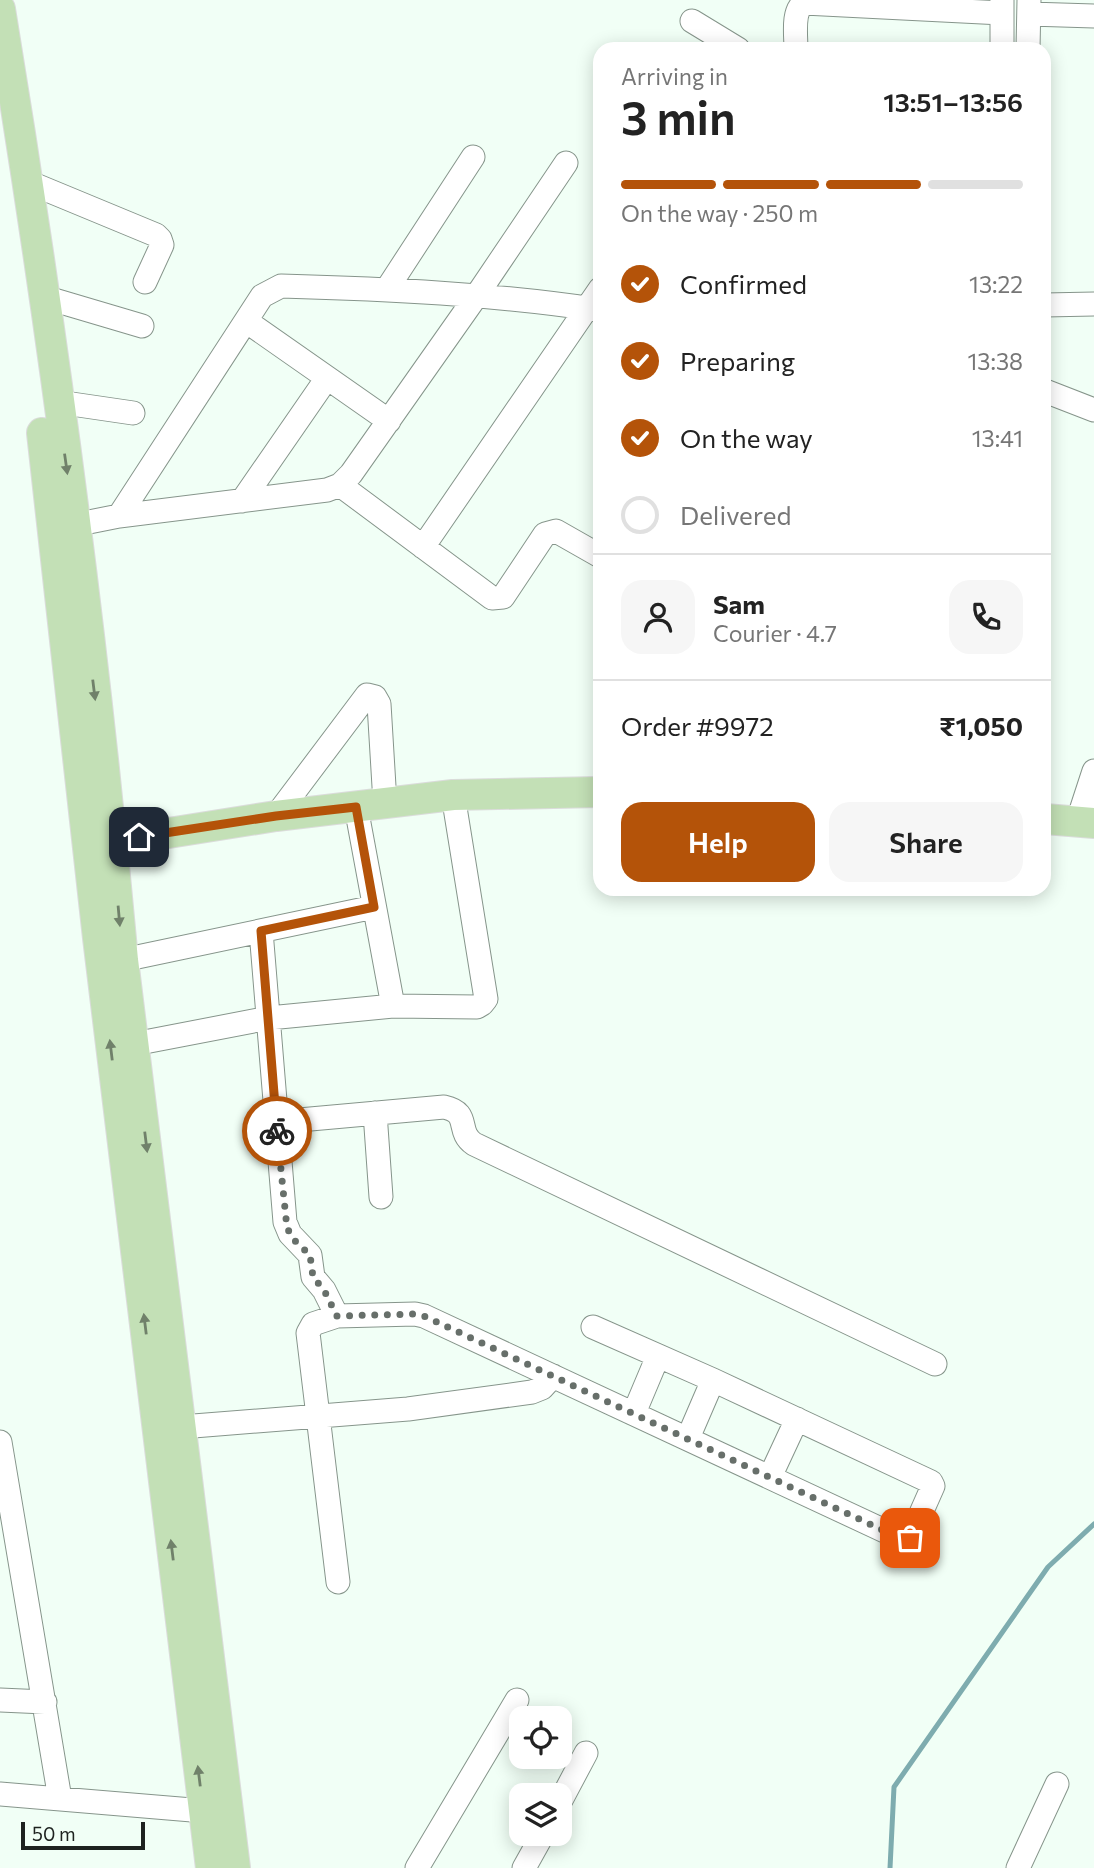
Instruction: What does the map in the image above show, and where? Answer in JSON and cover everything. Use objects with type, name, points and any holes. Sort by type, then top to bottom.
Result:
[{"type":"main road","points":[[0,9],[7,95],[28,182],[74,525],[100,843],[211,1868]]},
{"type":"main road","points":[[0,122],[100,843],[123,960],[235,1868]]},
{"type":"main road","points":[[100,843],[276,816],[453,795],[593,792]]},
{"type":"street","points":[[796,42],[797,11],[804,3],[1002,6],[1002,42]]},
{"type":"street","points":[[1028,42],[1029,7],[1094,16]]},
{"type":"street","points":[[692,21],[726,42]]},
{"type":"street","points":[[387,289],[473,156]]},
{"type":"street","points":[[74,525],[119,516],[327,490],[340,485],[389,421],[566,163]]},
{"type":"street","points":[[28,182],[160,239],[162,245],[145,282]]},
{"type":"street","points":[[119,516],[262,296],[281,286],[387,289],[593,303]]},
{"type":"street","points":[[44,298],[142,326]]},
{"type":"street","points":[[1051,305],[1094,304]]},
{"type":"street","points":[[423,547],[593,307]]},
{"type":"street","points":[[246,321],[389,421]]},
{"type":"street","points":[[242,501],[327,378]]},
{"type":"street","points":[[1051,393],[1094,410]]},
{"type":"street","points":[[58,402],[133,413]]},
{"type":"street","points":[[340,485],[481,591],[497,599],[503,597],[545,534],[551,531],[556,531],[593,552]]},
{"type":"street","points":[[276,816],[367,695],[375,697],[379,704],[370,805],[374,907],[393,1006]]},
{"type":"street","points":[[1066,821],[1094,771]]},
{"type":"street","points":[[134,1044],[269,1018],[393,1006],[477,1007],[482,1004],[486,999],[453,795]]},
{"type":"street","points":[[123,960],[374,907]]},
{"type":"street","points":[[261,931],[287,1228],[294,1240],[310,1255],[313,1277],[324,1290],[337,1316]]},
{"type":"street","points":[[276,1122],[444,1107],[454,1109],[460,1114],[465,1135],[474,1144],[935,1364]]},
{"type":"street","points":[[375,1113],[381,1197]]},
{"type":"street","points":[[338,1582],[308,1333],[313,1324],[337,1316],[419,1314],[904,1540],[910,1538],[933,1486],[931,1482],[593,1327]]},
{"type":"street","points":[[634,1413],[658,1356]]},
{"type":"street","points":[[181,1427],[408,1409],[532,1392],[542,1388],[553,1376]]},
{"type":"street","points":[[688,1438],[713,1380]]},
{"type":"street","points":[[770,1477],[797,1419]]},
{"type":"street","points":[[0,1442],[3,1473],[60,1799]]},
{"type":"street","points":[[0,1700],[45,1702]]},
{"type":"street","points":[[417,1868],[517,1700]]},
{"type":"street","points":[[570,1783],[586,1753]]},
{"type":"street","points":[[1018,1868],[1057,1784]]},
{"type":"street","points":[[0,1794],[204,1811]]},
{"type":"street","points":[[524,1868],[536,1846]]},
{"type":"waterway","points":[[890,1868],[894,1787],[1048,1567],[1094,1524]]},
{"type":"way so far","points":[[277,1131],[285,1222],[294,1240],[310,1255],[312,1275],[324,1290],[337,1316],[424,1316],[904,1540],[910,1538]]},
{"type":"route","points":[[139,837],[356,807],[374,907],[261,931],[277,1131]]}]
